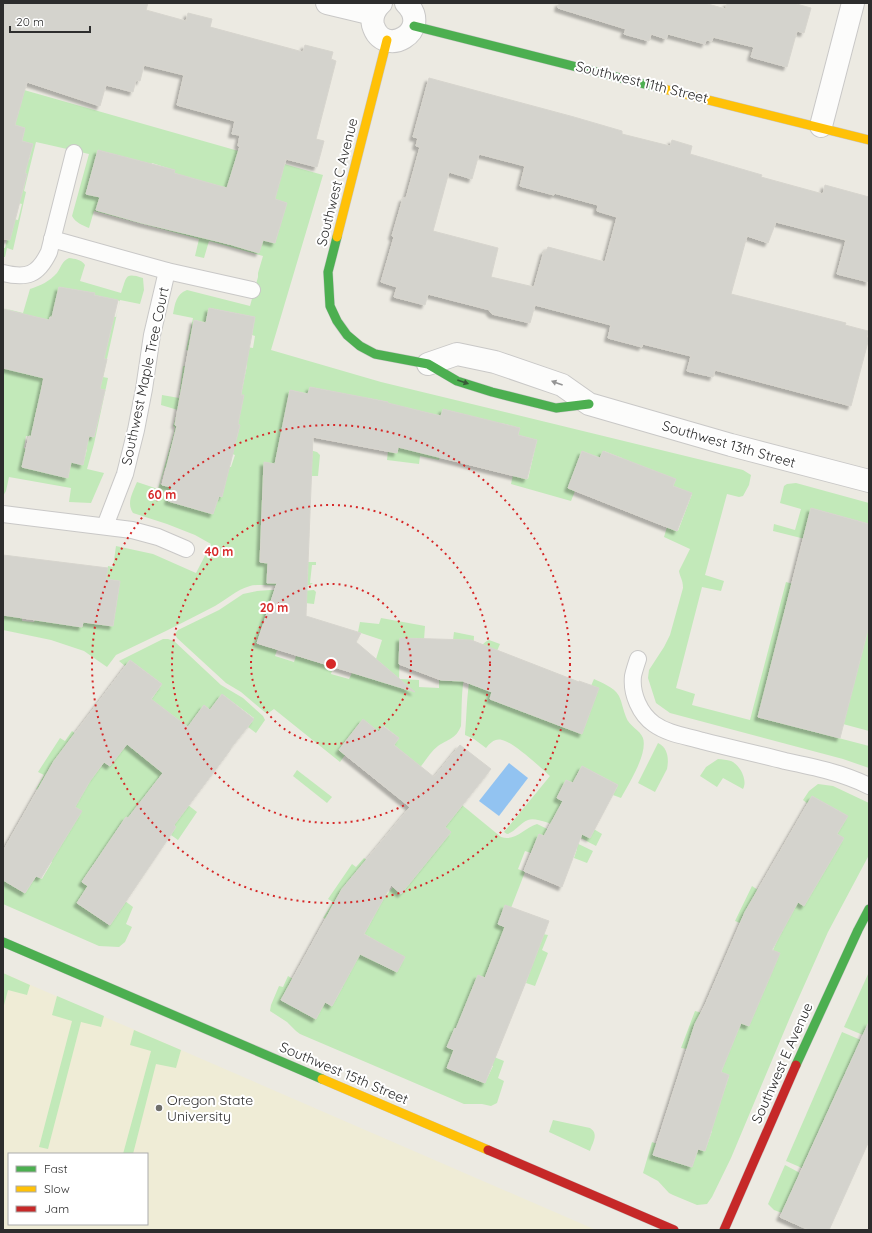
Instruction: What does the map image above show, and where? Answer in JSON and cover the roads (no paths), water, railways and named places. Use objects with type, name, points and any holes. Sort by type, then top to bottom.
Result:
[{"type":"street","points":[[327,3],[377,9],[372,22],[375,30],[380,36],[388,40],[396,41],[404,39],[414,26],[412,10],[406,3]]},
{"type":"street","points":[[820,126],[853,3]]},
{"type":"street","name":"Southwest 11th Street","points":[[414,26],[820,126],[869,140]]},
{"type":"street","name":"Southwest C Avenue","points":[[342,329],[330,306],[328,272],[388,40]]},
{"type":"street","name":"Southwest 13th Street","points":[[342,329],[360,346],[375,354],[428,364],[458,381],[499,394],[556,408],[589,404]]},
{"type":"street","name":"Southwest 13th Street","points":[[428,364],[457,354],[495,362],[562,385],[589,404],[753,451],[869,481]]},
{"type":"street","name":"Southwest E Avenue","points":[[724,1230],[784,1091],[869,909]]},
{"type":"street","name":"Southwest 15th Street","points":[[3,942],[674,1230]]},
{"type":"lane","points":[[3,273],[16,276],[26,275],[34,272],[43,264],[49,252],[74,153]]},
{"type":"lane","name":"Southwest Maple Tree Court","points":[[52,239],[167,271],[252,290]]},
{"type":"lane","name":"Southwest Maple Tree Court","points":[[105,526],[125,474],[136,430],[152,335],[167,271]]},
{"type":"lane","points":[[3,514],[105,526],[138,532],[158,537],[186,549]]},
{"type":"lane","points":[[638,659],[633,675],[635,697],[644,714],[656,725],[672,733],[829,771],[852,778],[869,786]]},
{"type":"water","points":[[509,763],[528,778],[499,816],[479,801]]},
{"type":"place","name":"Oregon State University","points":[[159,1108]]}]
